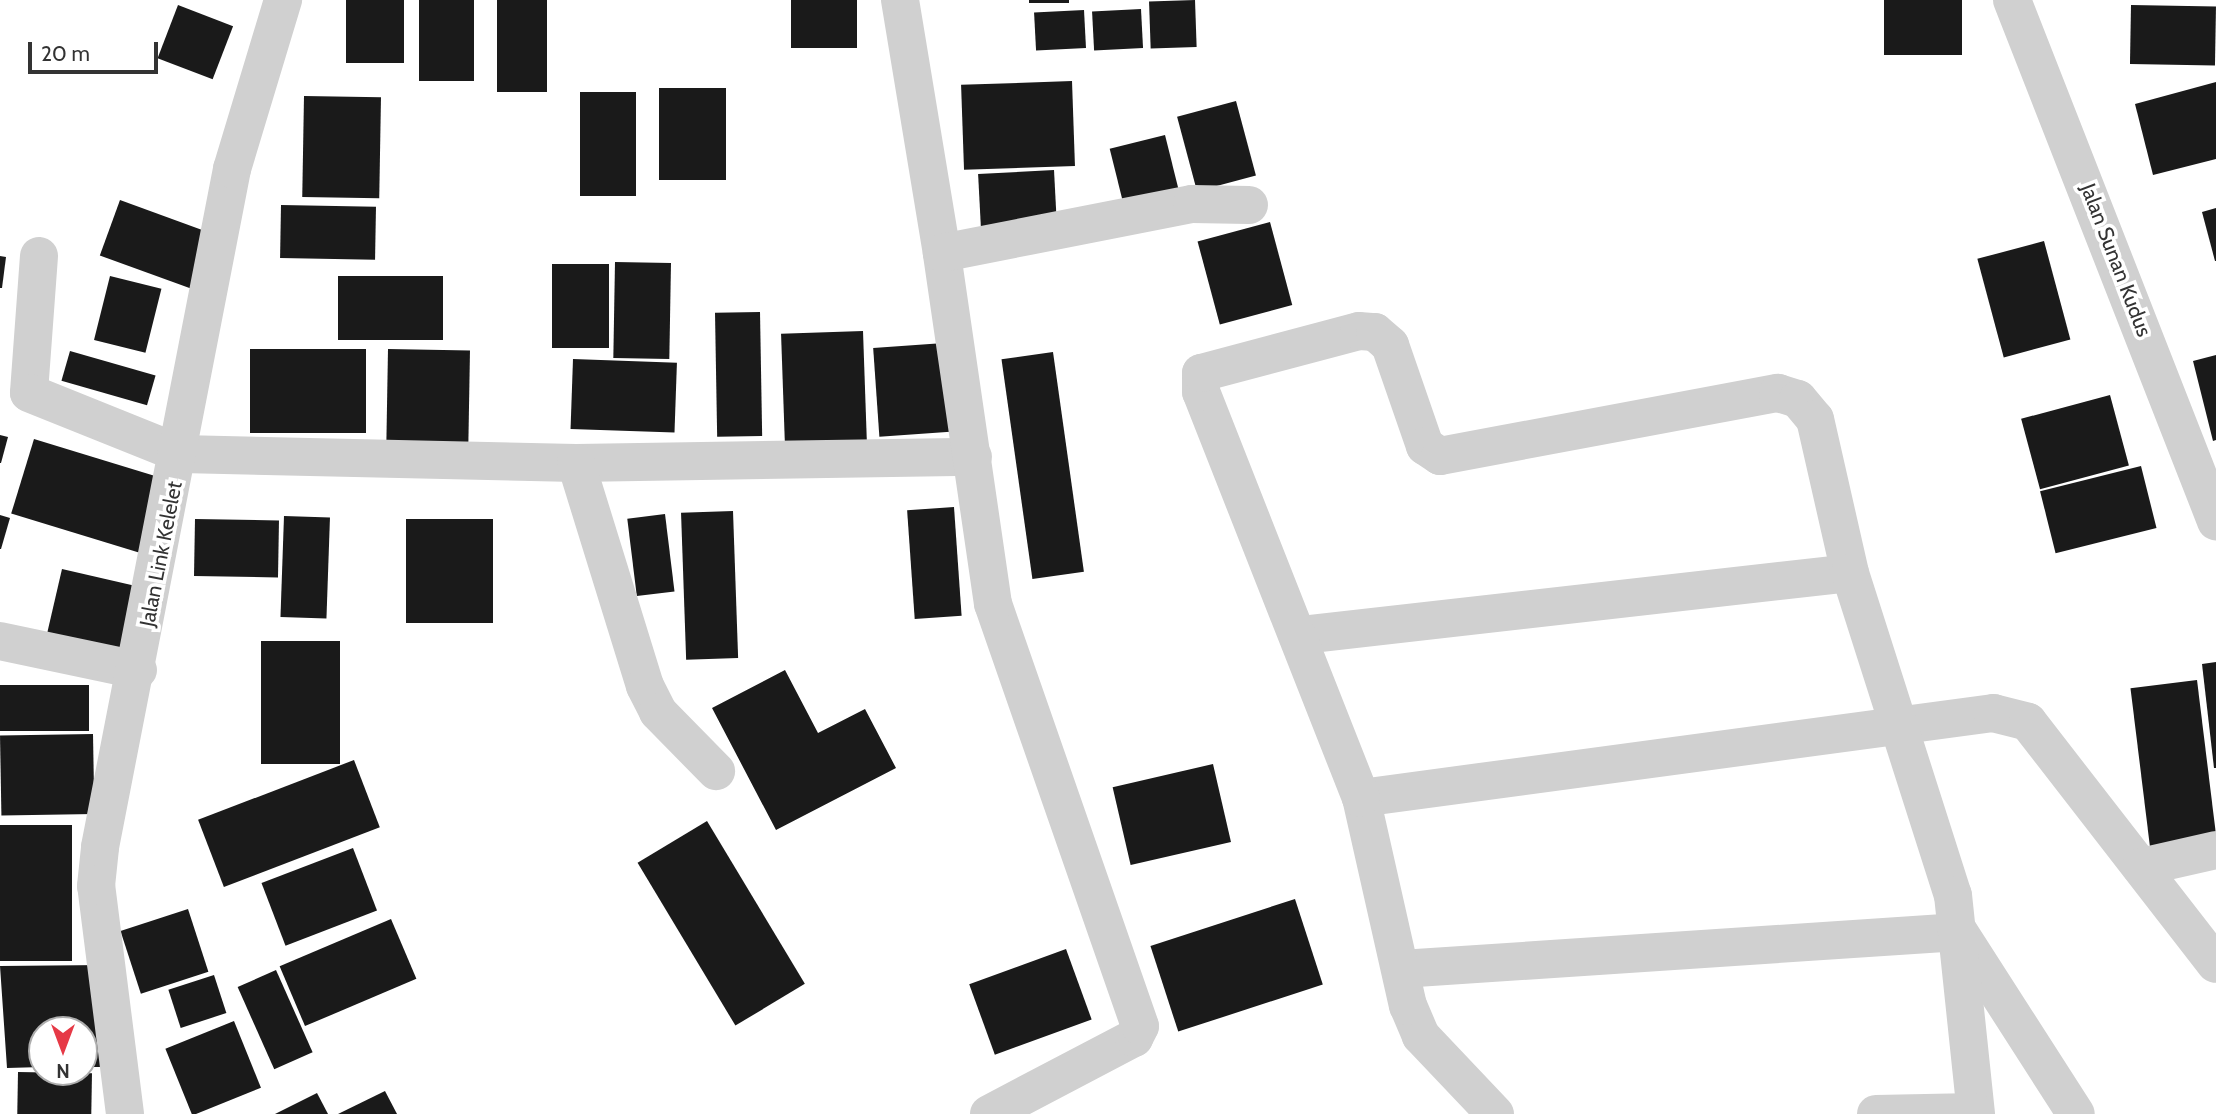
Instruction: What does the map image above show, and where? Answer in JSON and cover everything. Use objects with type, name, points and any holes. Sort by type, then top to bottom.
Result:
[{"type":"street","name":"Jalan Link Kelelet","points":[[125,1114],[96,886],[181,454],[232,169],[283,0]]},
{"type":"street","points":[[900,0],[942,253],[993,604],[1140,1026],[1134,1038],[989,1114]]},
{"type":"street","name":"Jalan Sunan Kudus","points":[[2012,0],[2216,521]]},
{"type":"street","points":[[942,253],[1192,204],[1249,205]]},
{"type":"street","points":[[39,256],[29,393],[181,454],[576,463],[972,457]]},
{"type":"street","points":[[1494,1114],[1422,1036],[1401,969],[1361,798],[1301,635],[1206,404],[1201,373],[1359,331],[1375,332],[1390,345],[1425,446],[1440,456],[1778,393],[1798,399],[1815,419],[1850,573],[1899,723],[1959,932],[1976,1113],[1876,1114]]},
{"type":"street","points":[[576,463],[645,686],[658,712],[716,771]]},
{"type":"street","points":[[1301,635],[1850,573]]},
{"type":"street","points":[[0,641],[138,670]]},
{"type":"street","points":[[1361,798],[1899,723],[1993,713],[2028,722],[2216,964]]},
{"type":"street","points":[[2141,867],[2216,850]]},
{"type":"street","points":[[1401,969],[1959,932]]},
{"type":"street","points":[[1959,932],[2077,1114]]},
{"type":"building","points":[[346,0],[404,0],[404,63],[346,63]]},
{"type":"building","points":[[419,0],[474,0],[474,81],[419,81]]},
{"type":"building","points":[[497,0],[547,0],[547,92],[497,92]]},
{"type":"building","points":[[791,0],[857,0],[857,48],[791,48]]},
{"type":"building","points":[[1029,0],[1069,0],[1069,3],[1029,3]]},
{"type":"building","points":[[1195,0],[1197,47],[1151,49],[1149,2]]},
{"type":"building","points":[[1884,0],[1962,0],[1962,55],[1884,55]]},
{"type":"building","points":[[178,5],[233,26],[213,79],[158,58]]},
{"type":"building","points":[[2131,5],[2216,6],[2215,65],[2130,64]]},
{"type":"building","points":[[1141,9],[1143,48],[1094,51],[1092,12]]},
{"type":"building","points":[[1084,10],[1086,48],[1036,51],[1034,13]]},
{"type":"building","points":[[1072,81],[1075,166],[964,170],[961,85]]},
{"type":"building","points":[[2216,82],[2216,159],[2153,175],[2135,104]]},
{"type":"building","points":[[659,88],[726,88],[726,180],[659,180]]},
{"type":"building","points":[[580,92],[636,92],[636,196],[580,196]]},
{"type":"building","points":[[304,96],[381,97],[379,198],[302,197]]},
{"type":"building","points":[[1236,101],[1256,175],[1197,191],[1177,117]]},
{"type":"building","points":[[1165,135],[1180,194],[1124,208],[1110,149]]},
{"type":"building","points":[[1054,170],[1057,226],[981,230],[978,174]]},
{"type":"building","points":[[120,200],[216,235],[196,290],[100,255]]},
{"type":"building","points":[[281,205],[376,207],[375,260],[280,258]]},
{"type":"building","points":[[2216,208],[2216,261],[2215,261],[2202,212]]},
{"type":"building","points":[[1270,222],[1292,305],[1220,324],[1198,241]]},
{"type":"building","points":[[2044,241],[2070,340],[2004,357],[1977,259]]},
{"type":"building","points":[[0,256],[6,257],[2,288],[0,288]]},
{"type":"building","points":[[615,262],[671,263],[669,359],[613,358]]},
{"type":"building","points":[[552,264],[609,264],[609,348],[552,348]]},
{"type":"building","points":[[110,276],[161,289],[145,353],[94,340]]},
{"type":"building","points":[[338,276],[443,276],[443,340],[338,340]]},
{"type":"building","points":[[760,312],[762,436],[717,437],[715,313]]},
{"type":"building","points":[[863,331],[867,442],[785,445],[781,334]]},
{"type":"building","points":[[944,343],[950,432],[879,437],[873,348]]},
{"type":"building","points":[[250,349],[366,349],[366,433],[250,433]]},
{"type":"building","points":[[388,349],[470,350],[468,448],[386,447]]},
{"type":"building","points":[[70,351],[156,376],[147,405],[61,381]]},
{"type":"building","points":[[1053,352],[1084,572],[1032,579],[1002,359]]},
{"type":"building","points":[[2216,355],[2216,440],[2213,441],[2193,361]]},
{"type":"building","points":[[573,359],[677,363],[674,433],[571,429]]},
{"type":"building","points":[[2110,395],[2129,466],[2040,489],[2021,419]]},
{"type":"building","points":[[0,435],[8,437],[1,463],[0,463]]},
{"type":"building","points":[[34,439],[164,479],[141,553],[11,514]]},
{"type":"building","points":[[2141,466],[2156,528],[2056,553],[2040,491]]},
{"type":"building","points":[[954,507],[962,616],[915,619],[907,510]]},
{"type":"building","points":[[733,511],[738,658],[686,660],[681,513]]},
{"type":"building","points":[[665,514],[675,591],[637,596],[627,519]]},
{"type":"building","points":[[0,515],[10,518],[1,549],[0,549]]},
{"type":"building","points":[[284,516],[330,518],[326,619],[280,617]]},
{"type":"building","points":[[195,519],[279,520],[278,577],[194,576]]},
{"type":"building","points":[[406,519],[493,519],[493,623],[406,623]]},
{"type":"building","points":[[62,569],[149,589],[134,653],[47,633]]},
{"type":"building","points":[[261,641],[340,641],[340,764],[261,764]]},
{"type":"building","points":[[2216,662],[2216,768],[2214,768],[2202,664]]},
{"type":"building","points":[[785,670],[818,733],[865,709],[896,768],[776,830],[712,708]]},
{"type":"building","points":[[2197,680],[2216,840],[2150,848],[2130,688]]},
{"type":"building","points":[[0,685],[89,685],[89,731],[0,731]]},
{"type":"building","points":[[93,734],[94,814],[1,816],[0,736]]},
{"type":"building","points":[[354,760],[380,827],[224,887],[198,820]]},
{"type":"building","points":[[1213,764],[1231,842],[1131,865],[1113,787]]},
{"type":"building","points":[[707,821],[805,984],[735,1026],[638,863]]},
{"type":"building","points":[[0,825],[72,825],[72,961],[0,961]]},
{"type":"building","points":[[353,848],[377,911],[286,946],[262,883]]},
{"type":"building","points":[[1295,899],[1323,985],[1178,1032],[1150,946]]},
{"type":"building","points":[[188,909],[208,972],[141,994],[120,931]]},
{"type":"building","points":[[391,919],[416,979],[305,1026],[280,966]]},
{"type":"building","points":[[1066,949],[1092,1019],[995,1055],[969,984]]},
{"type":"building","points":[[104,965],[105,1067],[98,1067],[98,1016],[28,1016],[28,1067],[7,1068],[0,966]]},
{"type":"building","points":[[276,970],[313,1052],[274,1069],[238,987]]},
{"type":"building","points":[[214,975],[226,1013],[181,1028],[168,990]]},
{"type":"building","points":[[234,1021],[261,1088],[192,1114],[165,1049]]},
{"type":"building","points":[[18,1072],[28,1072],[28,1086],[92,1086],[91,1114],[17,1114]]},
{"type":"building","points":[[385,1091],[397,1114],[338,1114]]},
{"type":"building","points":[[317,1093],[328,1114],[275,1114]]}]
